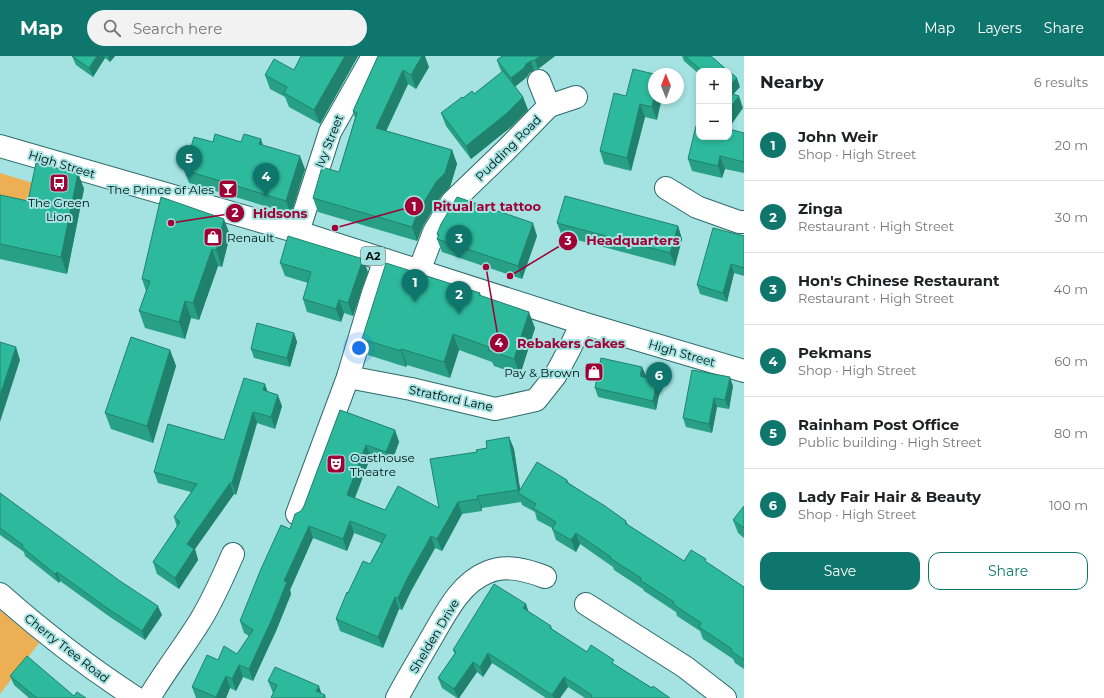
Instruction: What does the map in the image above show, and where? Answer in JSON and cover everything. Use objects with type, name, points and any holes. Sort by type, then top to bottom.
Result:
[{"type":"street","name":"Ivy Street","points":[[298,232],[330,132],[373,56]]},
{"type":"street","name":"Pudding Road","points":[[539,80],[549,106]]},
{"type":"street","name":"Pudding Road","points":[[419,271],[434,232],[452,202],[549,106],[576,97]]},
{"type":"street","name":"High Street","points":[[0,146],[298,232],[582,323],[744,370]]},
{"type":"street","points":[[666,188],[697,207],[739,222],[744,222]]},
{"type":"street","points":[[297,514],[348,377],[373,293],[385,260]]},
{"type":"street","name":"Stratford Lane","points":[[348,377],[411,389],[495,409],[536,400],[555,376],[570,350],[582,323]]},
{"type":"street","points":[[149,698],[162,676],[201,619],[219,587],[233,554]]},
{"type":"street","name":"Shelden Drive","points":[[397,698],[448,610],[462,590],[475,579],[489,571],[506,569],[519,569],[545,577]]},
{"type":"street","name":"Cherry Tree Road","points":[[0,594],[44,632],[114,684],[136,698]]},
{"type":"street","points":[[586,604],[685,667],[725,698]]},
{"type":"shaded area","points":[[0,173],[36,184],[22,220],[0,214]]},
{"type":"shaded area","points":[[0,610],[39,643],[0,694]]},
{"type":"building","points":[[72,56],[97,56],[89,68]]},
{"type":"building","points":[[301,56],[345,56],[314,110],[284,93],[287,87],[265,75],[274,59],[294,70]]},
{"type":"building","points":[[378,56],[422,56],[411,75],[403,70],[376,128],[452,150],[445,173],[436,182],[418,212],[412,227],[313,198],[322,167],[339,172],[357,113],[353,111]]},
{"type":"building","points":[[502,56],[540,56],[526,64],[524,68],[511,78],[497,60]]},
{"type":"building","points":[[685,56],[711,56],[725,68],[699,68]]},
{"type":"building","points":[[633,69],[648,73],[648,104],[653,104],[652,107],[640,104],[627,158],[600,151],[614,93],[626,96]]},
{"type":"building","points":[[503,71],[523,97],[506,114],[466,146],[441,113],[472,91],[474,94]]},
{"type":"building","points":[[732,74],[737,78],[732,83]]},
{"type":"building","points":[[732,94],[739,96],[732,105]]},
{"type":"building","points":[[696,126],[696,140],[732,140],[732,130],[744,133],[744,162],[720,156],[718,166],[688,159]]},
{"type":"building","points":[[215,134],[241,142],[244,134],[261,139],[259,144],[300,156],[286,201],[184,170],[194,137],[213,142]]},
{"type":"building","points":[[36,163],[78,173],[61,257],[0,244],[0,195],[28,201]]},
{"type":"building","points":[[565,196],[678,226],[670,253],[557,223]]},
{"type":"building","points":[[161,197],[224,219],[216,250],[212,249],[193,303],[185,301],[179,322],[139,311],[150,281],[142,279]]},
{"type":"building","points":[[457,197],[533,223],[518,266],[437,239],[439,235],[437,234],[441,224]]},
{"type":"building","points":[[713,228],[744,236],[744,268],[731,264],[723,293],[697,285]]},
{"type":"building","points":[[288,236],[363,259],[348,303],[339,300],[336,309],[303,299],[311,272],[280,263]]},
{"type":"building","points":[[386,263],[480,293],[479,295],[529,312],[514,359],[488,350],[489,347],[453,334],[444,362],[362,339]]},
{"type":"building","points":[[257,323],[294,333],[287,358],[251,349]]},
{"type":"building","points":[[131,337],[170,350],[147,426],[105,413]]},
{"type":"building","points":[[0,342],[16,347],[0,395]]},
{"type":"building","points":[[601,358],[642,367],[640,376],[657,381],[653,401],[595,388]]},
{"type":"building","points":[[692,370],[730,377],[725,400],[714,398],[709,424],[683,418]]},
{"type":"building","points":[[244,378],[265,384],[263,390],[278,395],[271,417],[253,412],[232,483],[230,483],[187,544],[194,549],[175,578],[153,562],[180,522],[174,517],[197,484],[154,472],[168,424],[224,440]]},
{"type":"building","points":[[340,410],[395,430],[386,452],[366,445],[347,495],[385,510],[398,486],[439,508],[430,459],[477,452],[476,450],[487,448],[486,441],[509,437],[518,490],[477,496],[478,499],[458,502],[437,539],[431,536],[398,598],[395,597],[378,637],[336,619],[347,592],[348,593],[363,561],[370,564],[386,535],[350,521],[343,539],[309,526],[284,581],[287,582],[272,619],[249,669],[239,665],[232,679],[226,676],[216,697],[192,687],[207,655],[218,660],[224,646],[237,654],[253,630],[240,621],[281,525],[290,529],[295,514],[301,511],[304,506]]},
{"type":"building","points":[[537,462],[567,480],[566,482],[626,521],[625,523],[684,561],[691,550],[706,559],[705,561],[744,587],[744,660],[731,651],[732,649],[699,627],[701,623],[673,604],[674,602],[640,580],[641,578],[610,558],[611,557],[576,533],[571,540],[552,529],[556,522],[533,508],[536,504],[518,493]]},
{"type":"building","points":[[0,493],[120,581],[158,606],[142,631],[57,572],[55,574],[22,547],[23,545],[0,528]]},
{"type":"building","points":[[744,506],[744,528],[733,520]]},
{"type":"building","points":[[494,584],[526,604],[523,608],[587,652],[591,645],[614,660],[612,663],[652,688],[653,686],[670,698],[592,698],[592,695],[564,677],[552,695],[488,653],[480,667],[473,662],[454,689],[438,678],[456,652],[453,650]]},
{"type":"building","points":[[27,656],[74,696],[77,692],[86,698],[37,698],[10,676]]},
{"type":"building","points":[[275,667],[319,686],[316,691],[325,695],[323,698],[271,698],[277,685],[268,681]]},
{"type":"place","name":"Rainham Post Office","points":[[189,178]]},
{"type":"place","name":"The Green Lion","points":[[59,183]]},
{"type":"place","name":"The Prince of Ales","points":[[228,189]]},
{"type":"place","name":"Pekmans","points":[[266,196]]},
{"type":"place","name":"Hidsons","points":[[171,223]]},
{"type":"place","name":"Ritual art tattoo","points":[[335,228]]},
{"type":"place","name":"Renault","points":[[213,237]]},
{"type":"place","name":"Hon's Chinese Restaurant","points":[[459,258]]},
{"type":"place","name":"Rebakers Cakes","points":[[486,267]]},
{"type":"place","name":"Headquarters","points":[[510,276]]},
{"type":"place","name":"John Weir","points":[[415,302]]},
{"type":"place","name":"Zinga","points":[[459,314]]},
{"type":"place","name":"Pay & Brown","points":[[594,372]]},
{"type":"place","name":"Lady Fair Hair & Beauty","points":[[659,395]]},
{"type":"place","name":"Oasthouse Theatre","points":[[336,464]]}]
